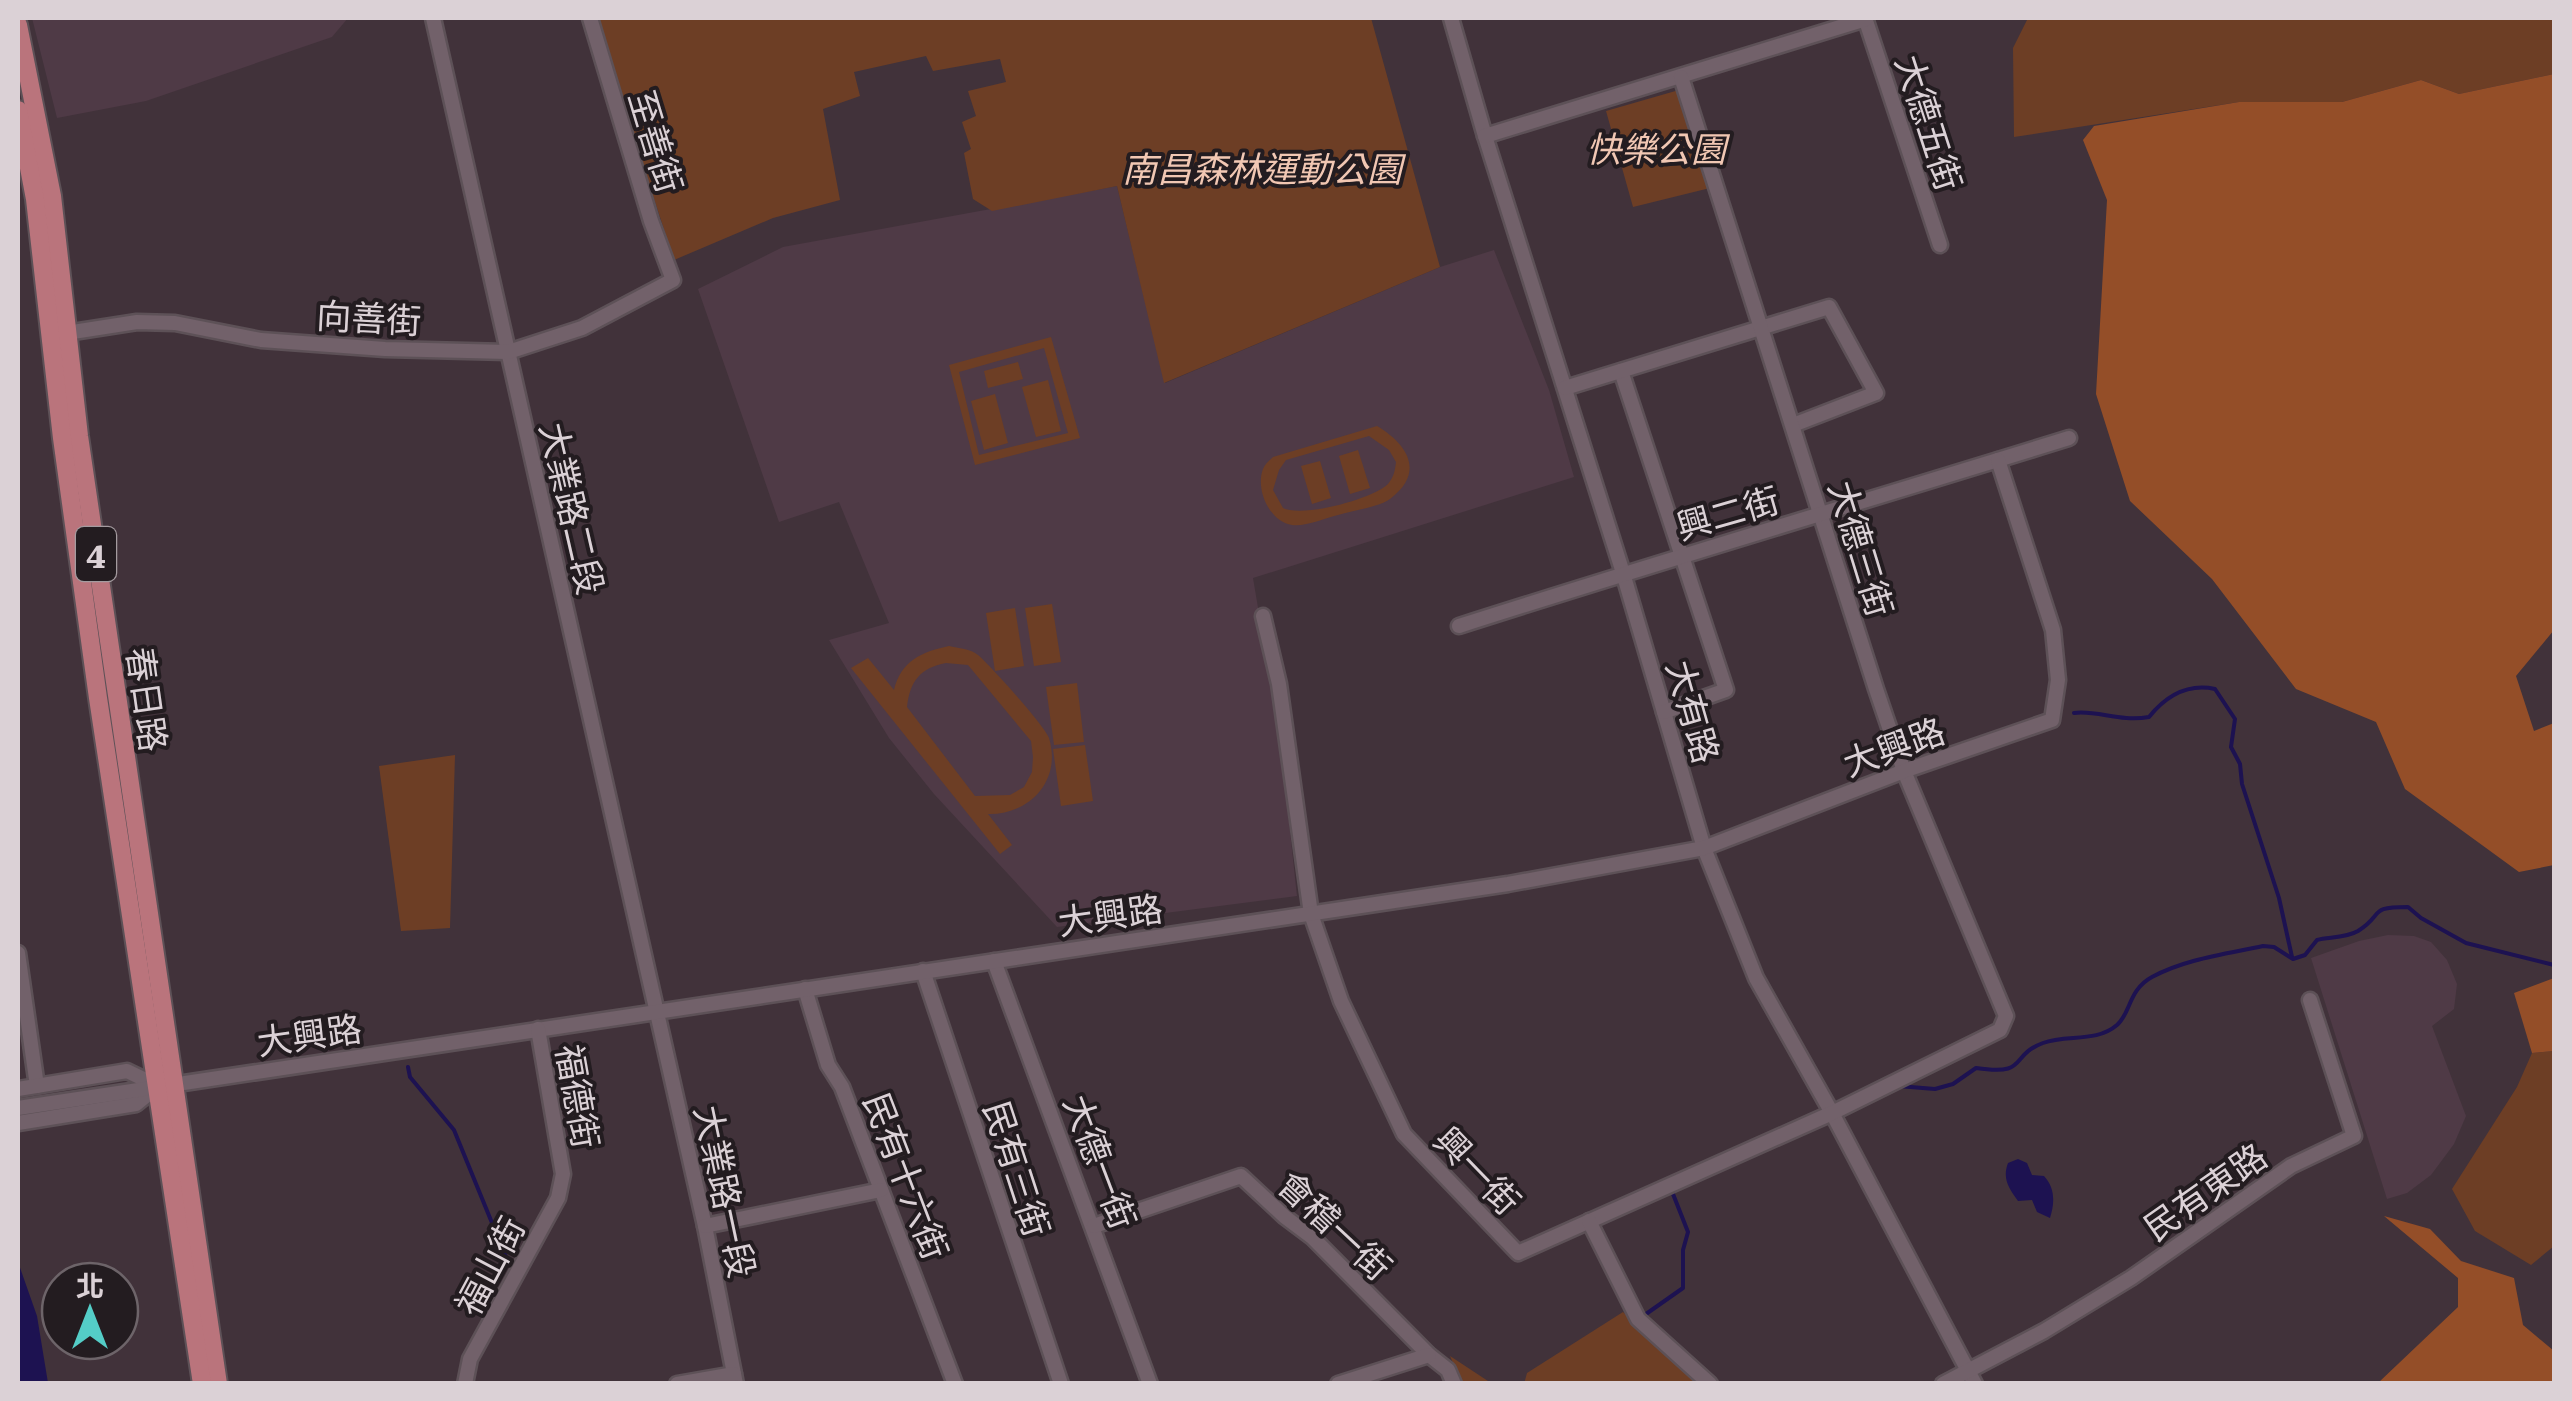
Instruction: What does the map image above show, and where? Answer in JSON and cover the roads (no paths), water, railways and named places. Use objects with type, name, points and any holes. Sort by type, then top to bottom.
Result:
[{"type":"main road","name":"春日路","points":[[18,25],[52,196],[59,334],[98,698],[218,1384]]},
{"type":"main road","name":"春日路","points":[[18,110],[59,334]]},
{"type":"main road","name":"春日路","points":[[166,1084],[202,1384]]},
{"type":"street","name":"大業路二段","points":[[433,18],[656,1011]]},
{"type":"street","name":"至善街","points":[[590,18],[651,221],[673,280]]},
{"type":"street","name":"大有路","points":[[1451,18],[1704,848],[1756,978],[1972,1378]]},
{"type":"street","points":[[1485,136],[1866,18]]},
{"type":"street","name":"大德五街","points":[[1866,18],[1940,245]]},
{"type":"street","name":"大德三街","points":[[1680,77],[1904,771],[2006,1016],[2000,1030]]},
{"type":"street","name":"向善街","points":[[59,334],[137,322],[176,323],[262,340],[508,352],[582,328],[673,280]]},
{"type":"street","points":[[1564,388],[1829,307],[1876,393],[1793,425]]},
{"type":"street","points":[[1622,371],[1726,690],[1664,712]]},
{"type":"street","name":"興二街","points":[[1459,626],[1682,554],[1823,515],[2069,438]]},
{"type":"street","name":"大興路","points":[[18,1108],[1508,884],[1704,848],[1904,771],[2052,720],[2058,680],[2052,630],[1998,460]]},
{"type":"street","name":"興一街","points":[[1263,616],[1279,684],[1311,914],[1340,1001],[1404,1134],[1518,1253],[1832,1113],[2000,1030]]},
{"type":"street","points":[[18,953],[37,1086]]},
{"type":"street","name":"大德一街","points":[[994,961],[1150,1384]]},
{"type":"street","name":"民有三街","points":[[923,972],[1061,1384]]},
{"type":"street","name":"民有十六街","points":[[805,989],[828,1066],[842,1087],[955,1384]]},
{"type":"street","name":"民有東路","points":[[1972,1378],[2131,1278],[2291,1166],[2354,1136],[2310,1000]]},
{"type":"street","name":"大業路一段","points":[[656,1011],[735,1379]]},
{"type":"street","name":"福德街","points":[[538,1029],[563,1174]]},
{"type":"street","points":[[18,1088],[127,1071],[166,1084]]},
{"type":"street","points":[[18,1123],[136,1104],[166,1084]]},
{"type":"street","name":"福山街","points":[[465,1384],[470,1360],[558,1198],[563,1174]]},
{"type":"street","name":"會稽一街","points":[[1094,1226],[1242,1176],[1284,1217],[1313,1238],[1448,1370],[1454,1384]]},
{"type":"street","points":[[705,1226],[881,1190]]},
{"type":"street","points":[[1588,1221],[1638,1319],[1710,1384]]},
{"type":"street","points":[[1338,1384],[1429,1355]]},
{"type":"street","points":[[1943,1384],[1972,1378]]},
{"type":"street","points":[[678,1384],[735,1379]]},
{"type":"waterway","points":[[2074,713],[2149,717],[2178,693],[2195,688],[2215,689],[2235,719],[2231,747],[2240,764],[2242,784],[2279,898],[2292,957]]},
{"type":"waterway","points":[[1898,1086],[1935,1089],[1953,1084],[1976,1068],[2012,1067],[2043,1043],[2109,1031],[2122,1020],[2138,988],[2165,971],[2263,946],[2274,947],[2293,959],[2305,955],[2317,940],[2358,931],[2387,908],[2408,907],[2466,943],[2554,965]]},
{"type":"waterway","points":[[408,1067],[410,1077],[454,1130],[508,1262]]},
{"type":"waterway","points":[[1646,1314],[1683,1288],[1683,1250],[1688,1232],[1673,1194]]},
{"type":"park label","name":"快樂公園","points":[[1656,147]]},
{"type":"park label","name":"南昌森林運動公園","points":[[1262,167]]}]
